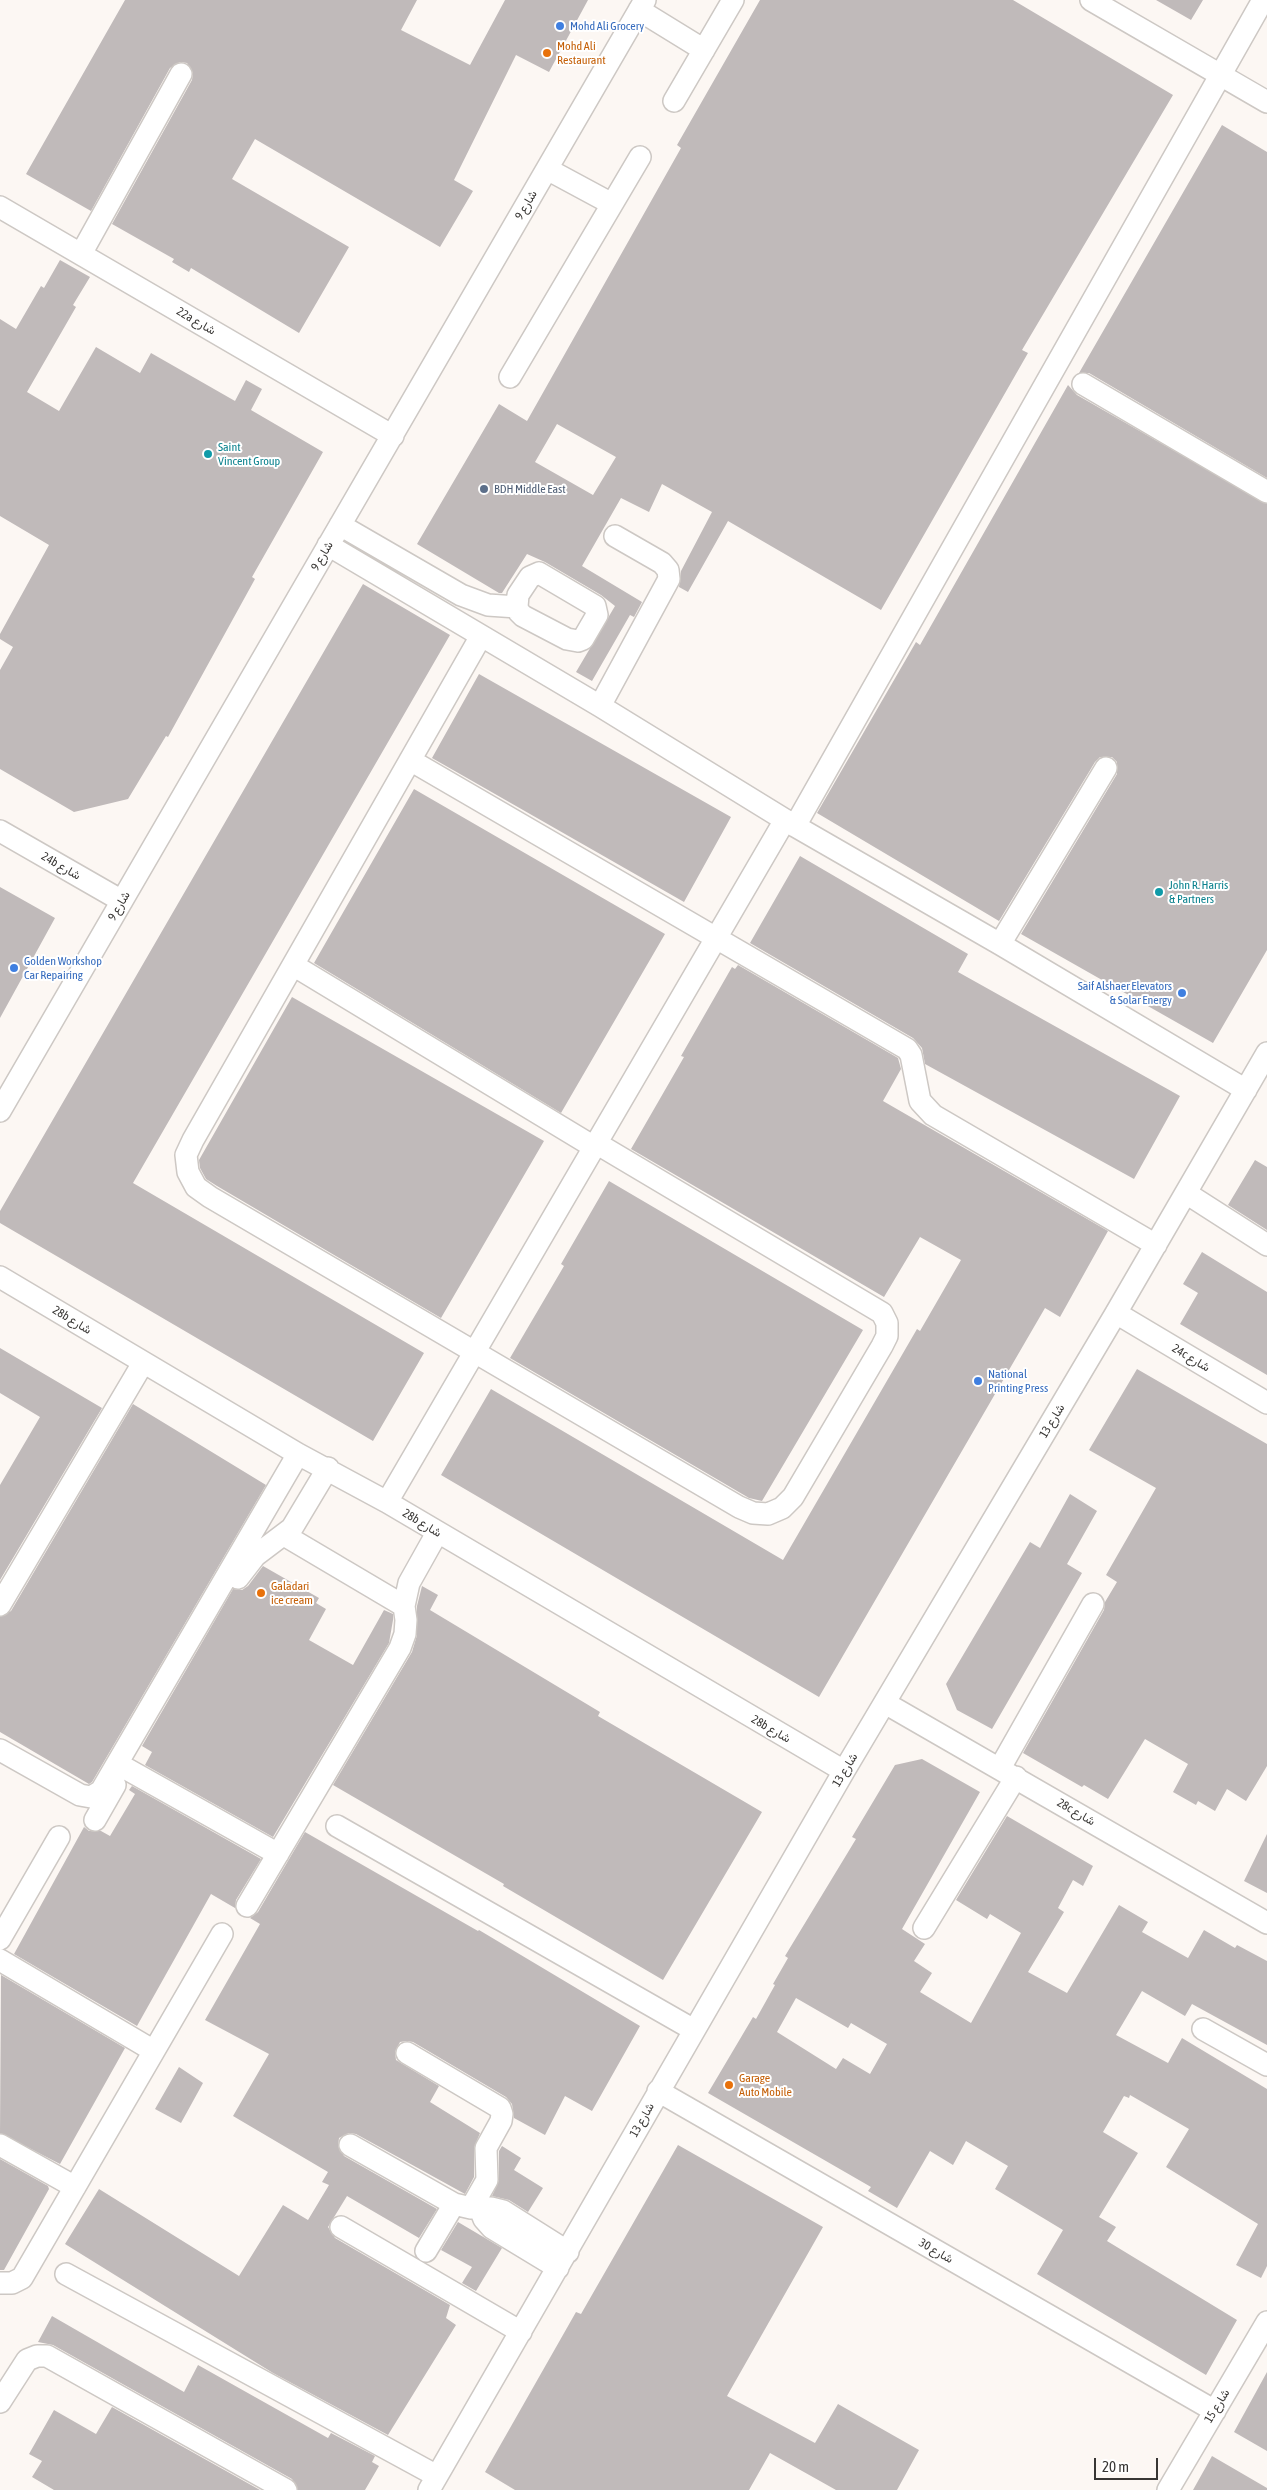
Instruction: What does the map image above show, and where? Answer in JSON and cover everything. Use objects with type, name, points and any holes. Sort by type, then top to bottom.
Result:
[{"type":"street","points":[[674,101],[733,0]]},
{"type":"street","points":[[1091,0],[1267,102]]},
{"type":"street","points":[[387,1502],[716,938],[790,823],[1263,0]]},
{"type":"street","points":[[642,5],[704,50]]},
{"type":"street","name":"شارع 9","points":[[0,1111],[642,5]]},
{"type":"street","points":[[81,254],[181,74]]},
{"type":"street","points":[[510,377],[640,157]]},
{"type":"street","points":[[547,169],[612,204]]},
{"type":"street","name":"22a شارع","points":[[0,207],[393,436]]},
{"type":"street","points":[[1083,384],[1267,492]]},
{"type":"street","points":[[340,525],[461,595],[488,604],[517,606]]},
{"type":"street","points":[[600,706],[669,579],[668,570],[662,564],[615,536]]},
{"type":"street","points":[[328,545],[600,706],[790,823],[1000,944],[1246,1090]]},
{"type":"street","points":[[293,965],[882,1313],[887,1324],[887,1336],[793,1497],[782,1508],[768,1514],[753,1514],[739,1507],[210,1197],[196,1187],[188,1172],[186,1155],[193,1140],[410,760],[481,636]]},
{"type":"street","points":[[410,760],[907,1049],[912,1055],[920,1101],[933,1115],[1156,1245]]},
{"type":"street","points":[[1000,944],[1106,768]]},
{"type":"street","name":"24b شارع","points":[[0,831],[122,901]]},
{"type":"street","name":"شارع 13","points":[[433,2483],[844,1771],[1116,1313],[1267,1053]]},
{"type":"street","points":[[1186,1193],[1267,1245]]},
{"type":"street","name":"28b شارع","points":[[0,1277],[298,1454],[328,1468],[387,1502],[844,1771]]},
{"type":"street","name":"24c شارع","points":[[1116,1313],[1267,1403]]},
{"type":"street","points":[[0,1605],[143,1363]]},
{"type":"street","points":[[0,1750],[80,1795],[91,1797],[101,1791],[298,1454]]},
{"type":"street","points":[[95,1820],[243,1570],[269,1545],[284,1535],[298,1520],[328,1468]]},
{"type":"street","points":[[247,1906],[400,1648],[405,1634],[404,1606],[409,1583],[437,1533]]},
{"type":"street","points":[[284,1535],[404,1606]]},
{"type":"street","points":[[924,1928],[1008,1772],[1093,1604]]},
{"type":"street","name":"28c شارع","points":[[885,1704],[1008,1772],[1267,1922]]},
{"type":"street","points":[[125,1768],[278,1854]]},
{"type":"street","points":[[336,1826],[694,2030]]},
{"type":"street","points":[[0,1939],[59,1837]]},
{"type":"street","points":[[0,2283],[12,2283],[22,2278],[222,1934]]},
{"type":"street","points":[[0,1960],[154,2051]]},
{"type":"street","points":[[1202,2029],[1267,2065]]},
{"type":"street","points":[[407,2053],[500,2108],[502,2114],[501,2121],[486,2148],[488,2180],[468,2207],[426,2251]]},
{"type":"street","name":"شارع 30","points":[[658,2091],[1215,2411]]},
{"type":"street","points":[[0,2145],[75,2187]]},
{"type":"street","points":[[350,2145],[468,2207],[503,2211],[563,2260]]},
{"type":"street","points":[[341,2227],[521,2332]]},
{"type":"street","points":[[66,2274],[433,2483]]},
{"type":"street","name":"شارع 15","points":[[1168,2490],[1267,2322]]},
{"type":"street","points":[[0,2402],[27,2360],[37,2356],[47,2356],[286,2490]]},
{"type":"building","points":[[125,0],[417,0],[401,30],[470,65],[505,0],[588,0],[549,72],[516,55],[454,180],[473,191],[440,247],[255,139],[232,179],[349,247],[299,333],[191,268],[189,272],[172,262],[174,259],[112,224],[192,80],[193,73],[187,63],[180,62],[170,68],[91,211],[26,174]]},
{"type":"building","points":[[760,0],[1013,0],[1173,95],[1022,350],[1028,353],[881,610],[728,521],[688,592],[679,587],[681,571],[712,512],[662,484],[649,512],[621,498],[582,566],[642,602],[634,617],[630,615],[592,681],[576,672],[615,606],[601,595],[545,562],[527,554],[502,593],[499,593],[417,544],[499,404],[527,421],[681,148],[677,145]],"holes":[[[557,424],[616,457],[593,495],[535,462]]]},
{"type":"building","points":[[1156,0],[1203,0],[1191,20]]},
{"type":"building","points":[[1222,125],[1267,152],[1267,478],[1089,373],[1079,373]]},
{"type":"building","points":[[60,260],[90,277],[73,305],[76,307],[27,392],[59,411],[96,347],[140,373],[151,353],[235,401],[246,380],[262,389],[251,410],[323,452],[252,577],[255,579],[168,737],[166,736],[128,799],[74,812],[0,769],[0,670],[13,647],[0,639],[0,634],[49,545],[0,516],[0,319],[16,329],[41,286],[44,288]]},
{"type":"building","points":[[1068,385],[1077,395],[1267,504],[1267,950],[1213,1043],[1021,934],[1117,774],[1117,762],[1112,757],[1100,757],[1095,762],[999,921],[817,813],[916,642],[920,645]]},
{"type":"building","points":[[363,584],[450,635],[133,1183],[424,1353],[373,1441],[0,1223],[0,1211]]},
{"type":"building","points":[[479,674],[731,817],[684,902],[432,758]]},
{"type":"building","points":[[414,789],[665,934],[561,1113],[314,963]]},
{"type":"building","points":[[800,856],[968,954],[958,972],[1180,1096],[1134,1179],[925,1064],[922,1048],[913,1038],[750,943]]},
{"type":"building","name":"Golden Workshop Car Repairing","points":[[0,887],[55,918],[0,1018]]},
{"type":"building","points":[[738,965],[898,1058],[901,1069],[883,1101],[1108,1231],[1060,1317],[1045,1308],[819,1697],[441,1475],[491,1389],[783,1560],[917,1329],[920,1331],[961,1260],[920,1237],[884,1297],[631,1149],[684,1057],[681,1056],[732,967],[735,969]]},
{"type":"building","points":[[292,997],[544,1141],[441,1318],[217,1186],[206,1179],[200,1168],[199,1160]]},
{"type":"building","points":[[1255,1160],[1267,1167],[1267,1230],[1228,1205]]},
{"type":"building","points":[[609,1181],[863,1330],[762,1501],[749,1498],[510,1358],[564,1266],[561,1264]]},
{"type":"building","points":[[1202,1252],[1267,1292],[1267,1375],[1180,1324],[1198,1293],[1183,1284]]},
{"type":"building","points":[[0,1348],[102,1408],[0,1580],[0,1485],[40,1417],[0,1393]]},
{"type":"building","points":[[1137,1369],[1267,1444],[1267,1766],[1246,1801],[1227,1789],[1215,1811],[1198,1801],[1196,1805],[1173,1792],[1188,1764],[1145,1739],[1108,1799],[1084,1785],[1082,1787],[1023,1753],[1104,1610],[1105,1602],[1117,1582],[1106,1575],[1156,1488],[1089,1450]]},
{"type":"building","points":[[133,1404],[266,1485],[92,1782],[89,1784],[0,1732],[0,1617],[11,1611]]},
{"type":"building","points":[[1070,1494],[1097,1511],[1067,1564],[1082,1573],[992,1729],[957,1710],[946,1684],[1030,1542],[1040,1548]]},
{"type":"building","points":[[263,1566],[319,1598],[316,1603],[326,1609],[309,1640],[353,1665],[384,1610],[393,1614],[389,1643],[273,1837],[145,1765],[152,1752],[142,1746],[233,1589],[242,1590],[248,1586]]},
{"type":"building","points":[[422,1586],[438,1595],[430,1610],[600,1712],[598,1716],[762,1812],[663,1980],[503,1886],[504,1884],[333,1785],[412,1652],[417,1635],[417,1606]]},
{"type":"building","points":[[922,1759],[980,1792],[902,1929],[925,1944],[914,1961],[932,1973],[920,1992],[971,2023],[1021,1933],[990,1914],[987,1919],[956,1900],[1007,1816],[1093,1866],[1083,1886],[1073,1880],[1058,1908],[1064,1912],[1028,1972],[1067,1993],[1119,1905],[1148,1922],[1142,1932],[1188,1958],[1204,1930],[1235,1948],[1237,1945],[1267,1961],[1267,2045],[1192,2004],[1185,2016],[1142,1991],[1116,2035],[1168,2063],[1182,2038],[1267,2089],[1267,2266],[1261,2278],[1236,2265],[1258,2224],[1166,2167],[1189,2129],[1130,2095],[1129,2098],[1124,2096],[1103,2132],[1138,2153],[1099,2217],[1116,2227],[1107,2241],[1237,2320],[1206,2375],[1037,2274],[1063,2230],[995,2189],[1008,2166],[966,2141],[953,2165],[930,2151],[897,2208],[868,2191],[871,2187],[708,2093],[753,2017],[756,2019],[788,1958],[785,1956],[856,1839],[852,1837],[895,1765]],"holes":[[[796,1998],[848,2028],[851,2023],[887,2044],[870,2074],[843,2058],[836,2069],[777,2032]]]},
{"type":"building","points":[[132,1786],[261,1859],[236,1900],[235,1908],[211,1894],[137,2026],[14,1954],[84,1827],[89,1831],[101,1831],[110,1836],[135,1794],[129,1790]]},
{"type":"building","points":[[305,1832],[479,1930],[640,2026],[592,2111],[565,2096],[545,2135],[514,2118],[512,2104],[506,2097],[413,2042],[400,2042],[395,2052],[396,2060],[439,2086],[430,2102],[480,2133],[474,2148],[474,2177],[465,2194],[356,2134],[349,2133],[339,2138],[338,2146],[344,2156],[437,2209],[419,2238],[347,2196],[328,2227],[335,2238],[450,2305],[446,2318],[456,2325],[388,2435],[273,2373],[65,2244],[99,2189],[239,2276],[283,2205],[308,2220],[329,2185],[322,2182],[328,2172],[233,2116],[269,2054],[205,2020],[260,1924],[250,1918],[258,1912]]},
{"type":"building","points":[[1267,1834],[1267,1893],[1244,1881]]},
{"type":"building","points":[[1,1975],[125,2048],[60,2164],[0,2133]]},
{"type":"building","points":[[179,2067],[203,2083],[181,2123],[155,2109]]},
{"type":"building","points":[[678,2145],[823,2227],[727,2396],[815,2443],[838,2404],[919,2450],[897,2490],[836,2490],[770,2453],[749,2490],[515,2490],[485,2472],[576,2312],[581,2314]]},
{"type":"building","points":[[502,2146],[521,2158],[514,2170],[543,2188],[528,2212],[509,2200],[492,2196],[499,2180],[499,2151]]},
{"type":"building","points":[[0,2159],[48,2186],[49,2189],[4,2270],[0,2270]]},
{"type":"building","points":[[458,2222],[502,2248],[476,2291],[462,2283],[472,2267],[441,2250]]},
{"type":"building","points":[[52,2316],[184,2392],[198,2365],[328,2438],[331,2433],[375,2456],[372,2462],[379,2466],[365,2490],[298,2490],[292,2479],[53,2345],[38,2342]]},
{"type":"building","points":[[1267,2372],[1267,2451],[1234,2432]]},
{"type":"building","points":[[112,2407],[260,2490],[54,2490],[32,2477],[42,2461],[29,2454],[54,2410],[96,2434]]},
{"type":"building","points":[[1212,2456],[1267,2488],[1267,2490],[1193,2490]]},
{"type":"place","name":"Mohd Ali Grocery","points":[[560,26]]},
{"type":"place","name":"Mohd Ali Restaurant","points":[[547,53]]},
{"type":"place","name":"Saint Vincent Group","points":[[208,454]]},
{"type":"place","name":"BDH Middle East","points":[[484,489]]},
{"type":"place","name":"John R. Harris & Partners","points":[[1159,892]]},
{"type":"place","name":"Golden Workshop Car Repairing","points":[[14,968]]},
{"type":"place","name":"Saif Alshaer Elevators & Solar Energy","points":[[1182,993]]},
{"type":"place","name":"National Printing Press","points":[[978,1381]]},
{"type":"place","name":"Galadari ice cream","points":[[261,1593]]},
{"type":"place","name":"Garage Auto Mobile","points":[[729,2085]]}]
